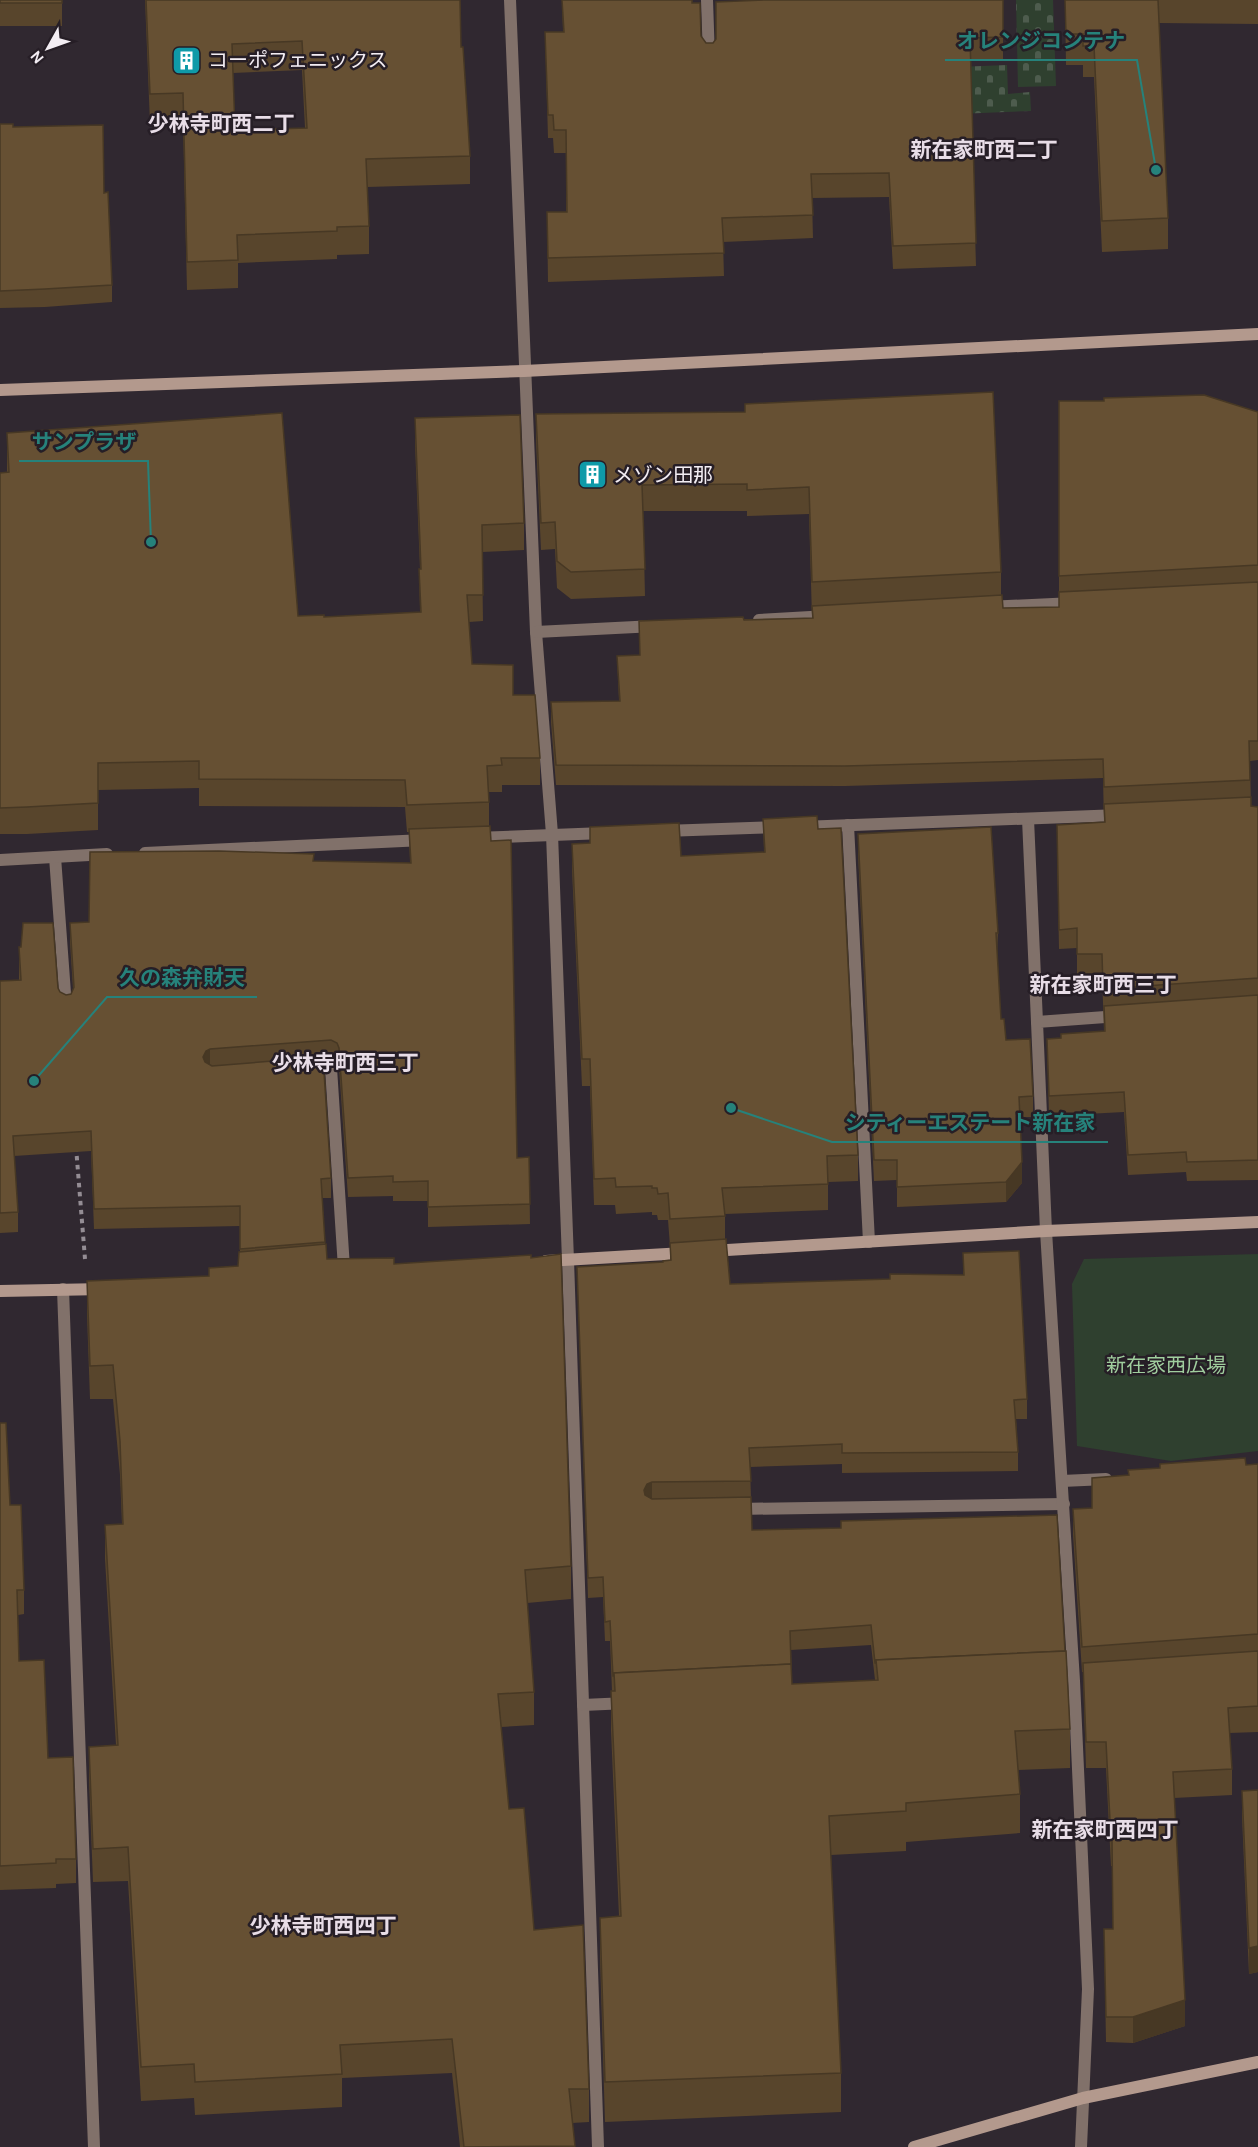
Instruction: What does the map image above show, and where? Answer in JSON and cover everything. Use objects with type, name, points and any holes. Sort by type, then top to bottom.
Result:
[{"type":"street","points":[[510,0],[536,632],[552,834],[598,2147]]},
{"type":"street","points":[[707,0],[709,59]]},
{"type":"street","points":[[0,390],[524,371],[1258,333]]},
{"type":"street","points":[[974,608],[1092,602]]},
{"type":"street","points":[[749,620],[844,615]]},
{"type":"street","points":[[536,632],[666,625]]},
{"type":"street","points":[[646,831],[1132,814]]},
{"type":"street","points":[[1028,819],[1046,1231],[1074,1681],[1088,1989],[1081,2147]]},
{"type":"street","points":[[848,825],[869,1242]]},
{"type":"street","points":[[457,839],[611,832]]},
{"type":"street","points":[[137,853],[433,840]]},
{"type":"street","points":[[0,860],[114,854]]},
{"type":"street","points":[[55,856],[66,1007]]},
{"type":"street","points":[[1037,1022],[1130,1016]]},
{"type":"street","points":[[298,1070],[331,1068],[344,1269]]},
{"type":"street","points":[[533,1262],[1046,1231],[1258,1222]]},
{"type":"street","points":[[0,1291],[87,1290],[122,1287]]},
{"type":"street","points":[[63,1289],[94,2147]]},
{"type":"street","points":[[1062,1481],[1120,1478]]},
{"type":"street","points":[[723,1509],[1064,1504]]},
{"type":"street","points":[[583,1705],[641,1702]]},
{"type":"street","points":[[914,2147],[1083,2098],[1258,2062]]},
{"type":"path","points":[[76,1137],[87,1290]]},
{"type":"green space","points":[[1016,0],[1053,0],[1056,86],[1018,87]]},
{"type":"green space","points":[[1007,65],[1008,94],[1030,92],[1031,111],[860,118],[933,68]]},
{"type":"green space","name":"新在家西広場","points":[[1258,1254],[1258,1451],[1171,1461],[1077,1446],[1072,1284],[1084,1259]]},
{"type":"building","points":[[0,0],[62,0],[62,3],[0,3]]},
{"type":"building","points":[[146,0],[460,0],[461,47],[463,47],[470,156],[366,159],[369,226],[337,227],[337,231],[237,235],[238,260],[187,262],[183,93],[150,94]],"holes":[[[302,41],[307,128],[235,130],[232,44]]]},
{"type":"building","points":[[562,0],[692,0],[692,3],[700,3],[701,36],[706,43],[713,43],[716,39],[716,2],[1003,0],[1003,37],[970,38],[976,243],[893,246],[889,173],[811,174],[813,215],[722,218],[724,253],[548,258],[547,212],[567,212],[566,130],[554,130],[553,115],[548,115],[545,32],[564,32]]},
{"type":"building","points":[[1065,0],[1158,0],[1168,218],[1102,221],[1094,46],[1083,46],[1083,34],[1066,34]]},
{"type":"building","points":[[0,124],[13,124],[13,127],[103,125],[104,193],[108,192],[112,285],[0,291]]},
{"type":"building","points":[[993,392],[1001,572],[812,582],[809,487],[747,490],[747,484],[642,485],[645,569],[571,572],[557,561],[555,522],[541,523],[536,414],[745,412],[745,404]]},
{"type":"building","points":[[1204,395],[1258,412],[1258,565],[1059,576],[1059,401],[1104,401],[1104,398]]},
{"type":"building","points":[[282,413],[298,616],[324,615],[324,617],[421,612],[415,418],[520,415],[524,523],[482,525],[483,595],[467,595],[472,664],[513,665],[513,695],[535,695],[540,758],[501,758],[502,765],[487,766],[489,802],[407,805],[405,780],[199,779],[199,761],[98,763],[98,803],[0,808],[0,473],[9,472],[7,433]]},
{"type":"building","points":[[1258,582],[1258,741],[1249,741],[1250,780],[1104,787],[1103,759],[845,766],[556,765],[551,702],[620,701],[617,656],[640,655],[639,621],[743,617],[744,620],[813,618],[812,606],[1002,595],[1003,608],[1059,607],[1059,592]]},
{"type":"building","points":[[1251,797],[1251,806],[1258,807],[1258,978],[1103,989],[1102,954],[1077,954],[1077,928],[1059,930],[1057,825],[1105,822],[1104,804]]},
{"type":"building","points":[[817,816],[818,829],[841,828],[858,1155],[827,1156],[828,1184],[722,1188],[725,1216],[670,1219],[668,1193],[658,1194],[657,1188],[652,1188],[652,1186],[616,1187],[615,1178],[594,1179],[590,1059],[582,1059],[572,844],[590,843],[590,827],[679,823],[681,856],[765,852],[763,819]]},
{"type":"building","points":[[490,826],[491,841],[511,840],[517,1158],[529,1157],[530,1204],[428,1207],[428,1181],[393,1182],[393,1176],[348,1178],[339,1048],[337,1043],[331,1040],[210,1049],[203,1057],[205,1062],[212,1066],[323,1057],[331,1178],[321,1179],[325,1242],[240,1249],[240,1206],[94,1209],[91,1131],[13,1136],[18,1212],[0,1213],[0,981],[21,980],[19,947],[21,947],[23,923],[53,923],[58,988],[66,995],[71,994],[74,987],[70,923],[89,922],[90,852],[219,851],[314,854],[313,861],[411,863],[409,829]]},
{"type":"building","points":[[991,827],[1001,1019],[1004,1019],[1006,1040],[1030,1039],[1033,1096],[1019,1097],[1022,1162],[1006,1182],[897,1187],[897,1160],[874,1160],[858,834]]},
{"type":"building","points":[[1258,995],[1258,1160],[1187,1162],[1186,1152],[1128,1155],[1124,1092],[1049,1096],[1047,1039],[1061,1038],[1061,1034],[1105,1031],[1104,1006]]},
{"type":"building","points":[[726,1239],[730,1284],[890,1279],[890,1274],[964,1275],[963,1253],[1019,1251],[1027,1399],[1014,1400],[1018,1452],[842,1453],[842,1444],[749,1448],[751,1481],[652,1482],[647,1484],[644,1490],[645,1495],[652,1499],[751,1497],[752,1530],[841,1528],[841,1521],[1057,1515],[1065,1651],[876,1660],[877,1663],[875,1663],[871,1625],[790,1631],[791,1664],[614,1673],[613,1676],[610,1621],[605,1622],[603,1577],[588,1578],[577,1267],[663,1262],[671,1260],[670,1243]]},
{"type":"building","points":[[326,1244],[327,1259],[394,1258],[394,1264],[531,1255],[531,1258],[561,1254],[571,1566],[525,1570],[534,1692],[498,1694],[509,1809],[524,1808],[534,1930],[583,1925],[589,2089],[569,2089],[575,2146],[464,2147],[452,2039],[340,2045],[342,2074],[195,2082],[194,2064],[141,2067],[128,1847],[93,1849],[89,1747],[118,1745],[105,1525],[123,1524],[120,1441],[113,1365],[90,1366],[87,1281],[209,1276],[209,1268],[238,1266],[239,1252]]},
{"type":"building","points":[[0,1423],[6,1423],[10,1505],[21,1505],[24,1590],[17,1590],[19,1661],[44,1660],[48,1758],[73,1757],[76,1859],[56,1859],[56,1863],[0,1866]]},
{"type":"building","points":[[1245,1458],[1246,1465],[1258,1464],[1258,1634],[1082,1647],[1073,1509],[1092,1508],[1092,1478],[1129,1475],[1128,1470],[1160,1468],[1160,1464]]},
{"type":"building","points":[[1066,1651],[1070,1729],[1015,1731],[1020,1794],[906,1803],[906,1811],[829,1816],[841,2073],[605,2082],[600,1918],[621,1916],[611,1691],[615,1691],[614,1673],[791,1664],[792,1684],[878,1680],[876,1660]]},
{"type":"building","points":[[1258,1651],[1258,1706],[1228,1708],[1232,1769],[1173,1772],[1185,2000],[1133,2017],[1106,2017],[1104,1929],[1113,1929],[1112,1840],[1106,1742],[1086,1742],[1083,1663]]},
{"type":"building","points":[[1258,1790],[1258,1946],[1249,1948],[1242,1791]]},
{"type":"place","name":"コーポフェニックス","points":[[187,60]]},
{"type":"place","name":"オレンジコンテナ","points":[[1156,170]]},
{"type":"place","name":"メゾン田那","points":[[592,475]]},
{"type":"place","name":"サンプラザ","points":[[151,542]]},
{"type":"place","name":"久の森弁財天","points":[[34,1081]]},
{"type":"place","name":"シティーエステート新在家","points":[[731,1108]]},
{"type":"district","name":"少林寺町西二丁","points":[[221,124]]},
{"type":"district","name":"新在家町西二丁","points":[[984,150]]},
{"type":"district","name":"新在家町西三丁","points":[[1103,985]]},
{"type":"district","name":"少林寺町西三丁","points":[[345,1063]]},
{"type":"district","name":"新在家町西四丁","points":[[1105,1830]]},
{"type":"district","name":"少林寺町西四丁","points":[[323,1926]]}]
